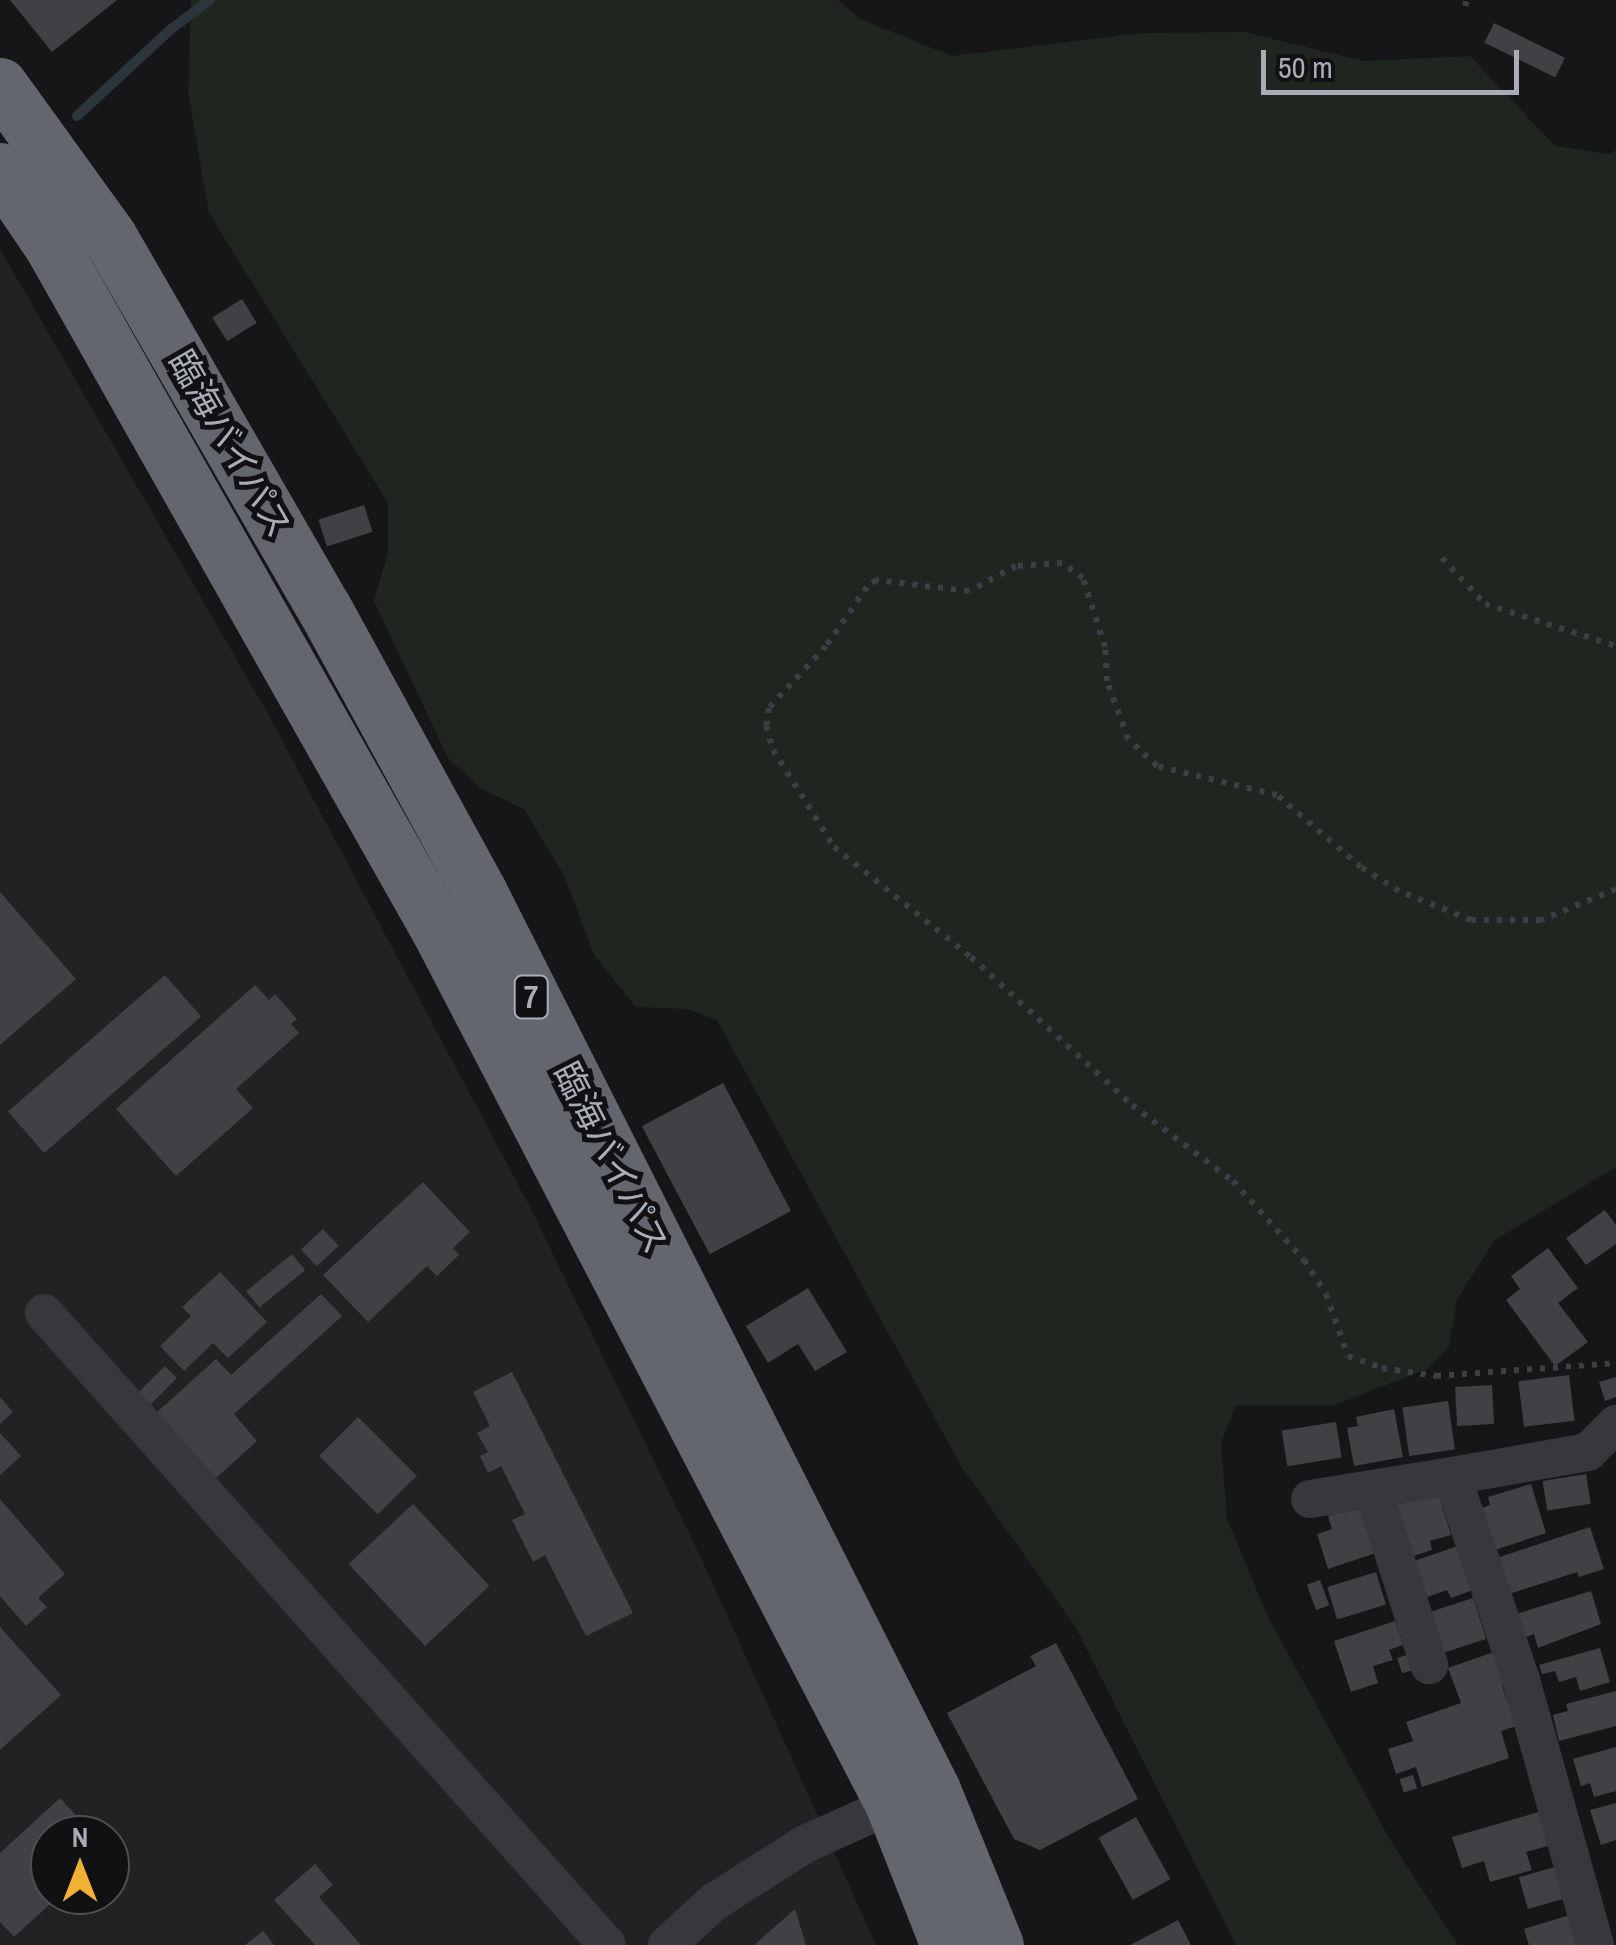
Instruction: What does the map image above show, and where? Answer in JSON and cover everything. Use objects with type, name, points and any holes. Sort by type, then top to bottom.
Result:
[{"type":"highway","name":"臨海バイパス","points":[[0,86],[109,236],[324,608],[479,891],[913,1796],[948,1945]]},
{"type":"highway","name":"臨海バイパス","points":[[0,170],[61,262],[439,931],[996,1945]]},
{"type":"street","points":[[44,1313],[608,1945]]},
{"type":"street","points":[[1310,1499],[1588,1452],[1616,1424]]},
{"type":"street","points":[[1452,1476],[1520,1677],[1595,1945]]},
{"type":"street","points":[[1373,1489],[1429,1665]]},
{"type":"street","points":[[666,1945],[714,1902],[775,1863],[913,1796]]},
{"type":"path","points":[[1442,558],[1485,604],[1616,646]]},
{"type":"path","points":[[1616,889],[1541,920],[1471,920],[1399,890],[1361,867],[1277,795],[1157,766],[1128,739],[1107,682],[1105,647],[1083,578],[1062,563],[1016,566],[969,592],[876,580],[826,646],[769,708],[766,726],[773,750],[834,847],[972,957],[1132,1105],[1234,1181],[1304,1260],[1326,1294],[1348,1356],[1382,1368],[1436,1376],[1616,1363]]},
{"type":"shaded area","points":[[191,0],[838,0],[860,19],[952,56],[1142,33],[1245,32],[1363,61],[1470,56],[1555,146],[1609,154],[1616,150],[1616,1167],[1495,1240],[1457,1299],[1449,1347],[1429,1368],[1335,1405],[1236,1405],[1221,1443],[1227,1519],[1269,1619],[1392,1843],[1458,1945],[1236,1945],[1075,1626],[961,1466],[717,1020],[687,1009],[636,1007],[594,955],[564,875],[524,809],[480,788],[448,758],[374,601],[388,553],[388,503],[209,213],[188,92]]},
{"type":"shaded area","points":[[0,249],[267,712],[531,1209],[703,1562],[876,1945],[0,1945]]},
{"type":"building","points":[[10,0],[117,0],[52,52]]},
{"type":"building","points":[[1494,23],[1565,58],[1555,77],[1484,43]]},
{"type":"building","points":[[242,299],[257,323],[227,341],[212,318]]},
{"type":"building","points":[[364,505],[373,532],[327,546],[318,520]]},
{"type":"building","points":[[0,892],[76,979],[0,1045]]},
{"type":"building","points":[[165,975],[201,1017],[44,1153],[8,1111]]},
{"type":"building","points":[[255,985],[269,1000],[275,994],[297,1019],[291,1024],[299,1033],[236,1089],[253,1108],[176,1176],[116,1109]]},
{"type":"building","points":[[723,1083],[791,1211],[710,1254],[642,1126]]},
{"type":"building","points":[[423,1182],[470,1232],[453,1248],[459,1255],[437,1276],[427,1266],[368,1322],[323,1275]]},
{"type":"building","points":[[1605,1210],[1616,1225],[1616,1244],[1586,1265],[1566,1238]]},
{"type":"building","points":[[323,1229],[339,1246],[317,1266],[301,1249]]},
{"type":"building","points":[[1548,1248],[1578,1288],[1558,1303],[1588,1342],[1555,1366],[1506,1300],[1520,1289],[1511,1276]]},
{"type":"building","points":[[292,1254],[305,1270],[259,1307],[246,1291]]},
{"type":"building","points":[[220,1272],[267,1322],[228,1358],[213,1343],[184,1371],[160,1346],[191,1316],[182,1307]]},
{"type":"building","points":[[808,1288],[847,1352],[815,1371],[798,1344],[768,1363],[746,1326]]},
{"type":"building","points":[[321,1294],[342,1316],[234,1414],[257,1441],[215,1479],[156,1413],[216,1359],[231,1375]]},
{"type":"building","points":[[165,1366],[177,1378],[150,1405],[138,1393]]},
{"type":"building","points":[[512,1372],[633,1613],[586,1636],[545,1555],[533,1562],[512,1520],[525,1514],[501,1466],[488,1473],[480,1456],[488,1452],[477,1433],[490,1426],[473,1392]]},
{"type":"building","points":[[1569,1375],[1575,1421],[1524,1427],[1518,1381]]},
{"type":"building","points":[[1616,1377],[1616,1397],[1605,1401],[1599,1382]]},
{"type":"building","points":[[1492,1385],[1494,1424],[1457,1426],[1455,1387]]},
{"type":"building","points":[[0,1397],[13,1412],[0,1424]]},
{"type":"building","points":[[1448,1401],[1455,1450],[1409,1456],[1402,1407]]},
{"type":"building","points":[[1394,1409],[1403,1457],[1354,1466],[1347,1428],[1358,1426],[1356,1417]]},
{"type":"building","points":[[358,1417],[417,1476],[378,1515],[319,1456]]},
{"type":"building","points":[[1336,1422],[1342,1458],[1287,1466],[1282,1431]]},
{"type":"building","points":[[0,1433],[21,1456],[0,1475]]},
{"type":"building","points":[[1586,1474],[1591,1504],[1547,1511],[1543,1481]]},
{"type":"building","points":[[1531,1484],[1546,1533],[1492,1551],[1479,1509],[1490,1505],[1488,1497]]},
{"type":"building","points":[[1438,1493],[1451,1535],[1430,1541],[1432,1550],[1407,1558],[1390,1502],[1400,1499],[1401,1504]]},
{"type":"building","points":[[0,1499],[65,1574],[38,1598],[47,1607],[26,1626],[0,1596]]},
{"type":"building","points":[[413,1504],[489,1586],[425,1646],[349,1564]]},
{"type":"building","points":[[1364,1505],[1379,1552],[1328,1569],[1317,1534],[1332,1529],[1328,1516]]},
{"type":"building","points":[[1590,1527],[1604,1569],[1579,1577],[1577,1572],[1509,1594],[1497,1558]]},
{"type":"building","points":[[1458,1546],[1473,1590],[1451,1598],[1447,1590],[1421,1599],[1408,1563]]},
{"type":"building","points":[[1376,1572],[1386,1605],[1337,1619],[1327,1587]]},
{"type":"building","points":[[1320,1580],[1329,1605],[1316,1610],[1307,1585]]},
{"type":"building","points":[[1591,1591],[1601,1624],[1538,1648],[1534,1634],[1523,1638],[1516,1614]]},
{"type":"building","points":[[1473,1598],[1486,1639],[1443,1653],[1429,1612]]},
{"type":"building","points":[[1395,1621],[1403,1645],[1389,1650],[1393,1660],[1373,1666],[1378,1683],[1351,1692],[1334,1641]]},
{"type":"building","points":[[0,1627],[61,1695],[0,1750]]},
{"type":"building","points":[[1056,1643],[1138,1799],[1040,1850],[1014,1839],[947,1713],[1036,1666],[1030,1656]]},
{"type":"building","points":[[1600,1648],[1610,1682],[1580,1691],[1576,1677],[1559,1682],[1555,1671],[1542,1674],[1539,1665]]},
{"type":"building","points":[[1419,1651],[1424,1666],[1402,1673],[1397,1658]]},
{"type":"building","points":[[1497,1651],[1508,1684],[1502,1686],[1516,1726],[1501,1731],[1509,1758],[1422,1787],[1416,1767],[1396,1774],[1388,1749],[1413,1741],[1406,1722],[1461,1703],[1448,1668]]},
{"type":"building","points":[[1616,1691],[1616,1726],[1559,1741],[1553,1715],[1568,1711],[1566,1704]]},
{"type":"building","points":[[1616,1747],[1616,1791],[1594,1797],[1590,1783],[1581,1786],[1573,1759]]},
{"type":"building","points":[[1413,1775],[1417,1788],[1404,1792],[1400,1779]]},
{"type":"building","points":[[60,1798],[76,1815],[41,1815]]},
{"type":"building","points":[[1616,1803],[1616,1840],[1601,1845],[1590,1810]]},
{"type":"building","points":[[1549,1809],[1559,1843],[1526,1852],[1532,1870],[1490,1882],[1484,1861],[1462,1868],[1452,1837]]},
{"type":"building","points":[[1136,1817],[1170,1879],[1133,1900],[1098,1838]]},
{"type":"building","points":[[30,1826],[30,1915],[38,1915],[14,1937],[0,1922],[0,1853]]},
{"type":"building","points":[[315,1864],[333,1885],[319,1897],[361,1945],[315,1945],[274,1900]]},
{"type":"building","points":[[1565,1864],[1574,1896],[1528,1909],[1519,1877]]},
{"type":"building","points":[[795,1909],[806,1945],[754,1945]]},
{"type":"building","points":[[1576,1913],[1585,1945],[1529,1945],[1524,1929]]},
{"type":"building","points":[[1178,1920],[1191,1945],[1130,1945]]},
{"type":"building","points":[[263,1931],[274,1945],[245,1945]]},
{"type":"waterway","points":[[77,116],[170,30],[210,0]]}]
